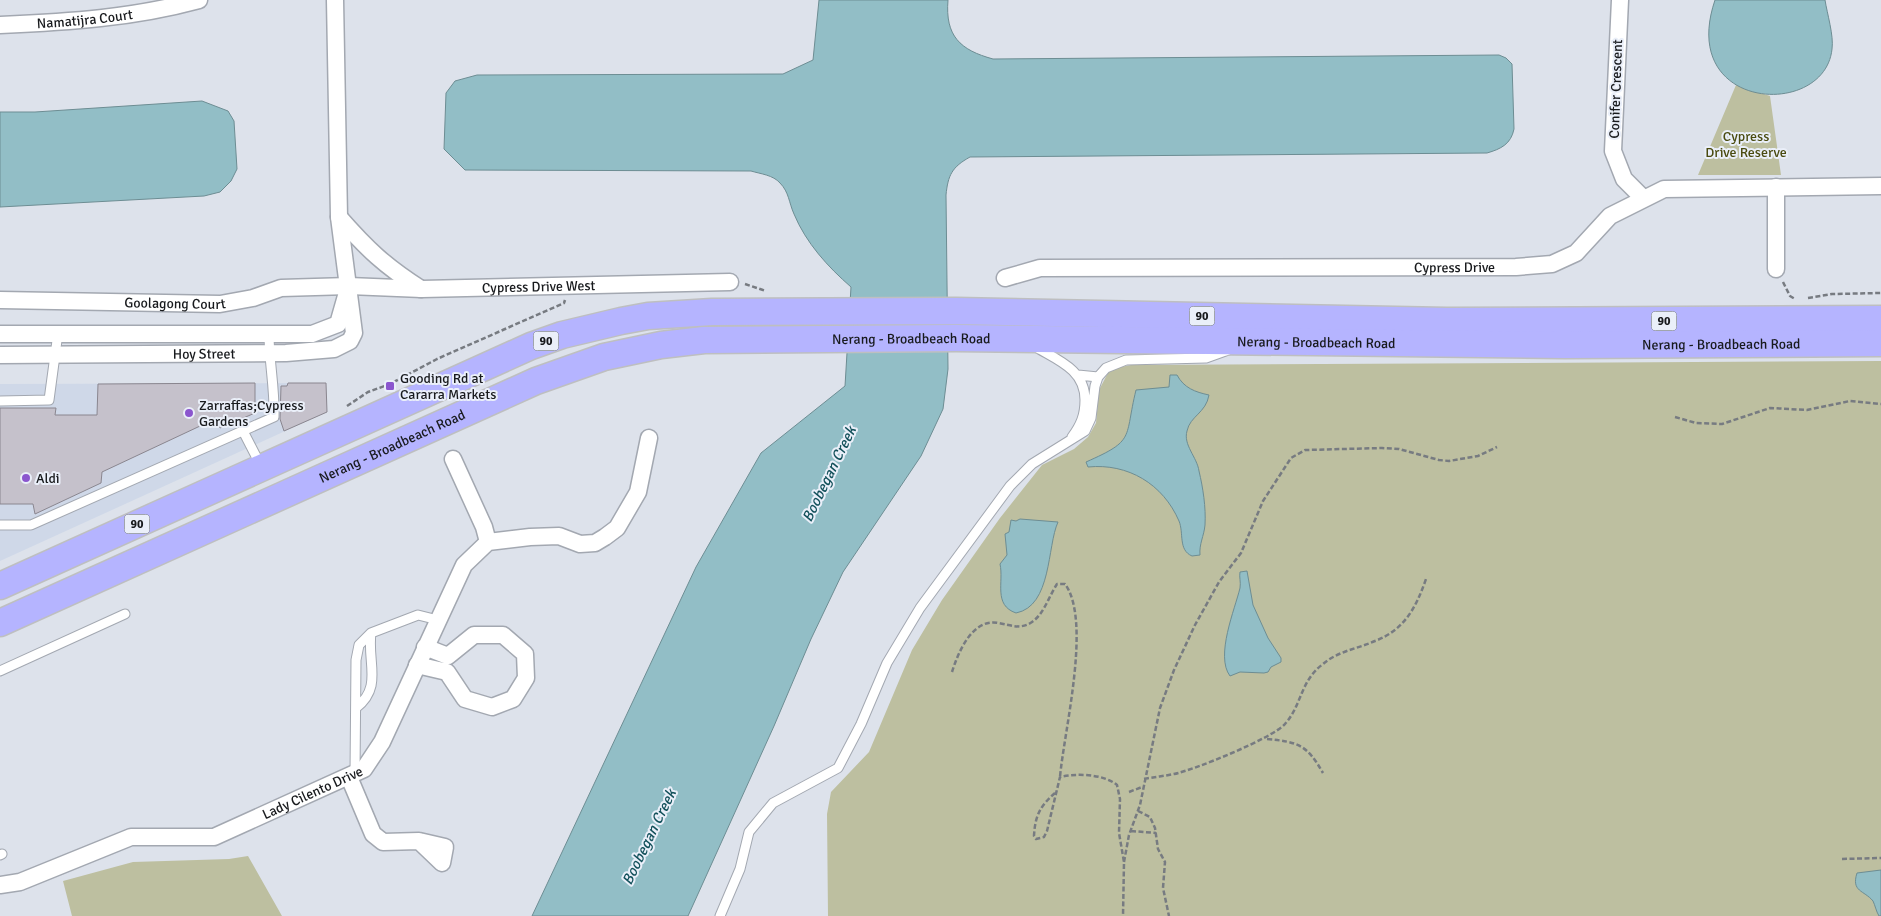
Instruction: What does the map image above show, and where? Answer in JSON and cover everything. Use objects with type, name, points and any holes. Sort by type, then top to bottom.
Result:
[{"type":"main road","name":"Nerang - Broadbeach Road","points":[[0,586],[514,354],[562,335],[648,316],[674,314],[956,311],[1447,321],[1881,319]]},
{"type":"main road","name":"Nerang - Broadbeach Road","points":[[0,623],[536,381],[584,362],[630,350],[704,340],[840,338],[1565,345],[1881,343]]},
{"type":"street","name":"Namatijra Court","points":[[0,24],[99,20],[157,12],[199,0]]},
{"type":"street","name":"Hoy Street","points":[[0,355],[269,353],[334,348],[350,341],[354,333],[339,217],[335,0]]},
{"type":"street","name":"Conifer Crescent","points":[[1620,0],[1613,151],[1624,180],[1643,198]]},
{"type":"street","name":"Cypress Drive","points":[[1005,278],[1040,268],[1516,267],[1552,264],[1576,253],[1610,216],[1664,189],[1881,186]]},
{"type":"street","points":[[1776,188],[1776,269]]},
{"type":"street","points":[[339,217],[369,251],[393,271],[422,289]]},
{"type":"street","name":"Cypress Drive West","points":[[349,286],[422,289],[730,282]]},
{"type":"street","name":"Hoy Street","points":[[0,334],[312,334],[338,324],[349,286]]},
{"type":"street","name":"Goolagong Court","points":[[0,300],[220,304],[253,298],[281,288],[349,286]]},
{"type":"street","points":[[453,459],[484,527],[488,542],[530,536],[559,536],[580,544],[596,543],[617,528],[638,492],[649,438]]},
{"type":"street","name":"Lady Cilento Drive","points":[[0,885],[20,882],[131,837],[214,837],[364,770],[372,760],[464,565],[488,542]]},
{"type":"street","points":[[417,665],[447,672],[465,699],[492,707],[513,699],[526,678],[525,654],[504,635],[474,635],[448,656],[425,647]]},
{"type":"street","points":[[352,776],[373,834],[383,842],[419,841]]},
{"type":"lane","points":[[0,401],[49,400],[58,333]]},
{"type":"lane","points":[[0,525],[31,525],[274,417],[275,391],[269,353],[269,334]]},
{"type":"lane","points":[[1020,339],[1064,362],[1078,375],[1085,393],[1083,419],[1068,441]]},
{"type":"lane","points":[[720,916],[740,869],[749,832],[773,803],[838,768],[861,724],[887,663],[920,608],[1010,486],[1032,464],[1081,434],[1089,424],[1093,393],[1098,377],[1111,365],[1126,360],[1213,358],[1249,341]]},
{"type":"lane","points":[[1078,375],[1098,377]]},
{"type":"lane","points":[[243,431],[262,468]]},
{"type":"lane","points":[[0,671],[125,614]]},
{"type":"lane","points":[[352,776],[356,708],[356,652],[365,638],[371,633],[418,615],[438,620]]},
{"type":"lane","points":[[356,708],[364,702],[372,688],[371,633]]},
{"type":"path","points":[[1776,269],[1794,299],[1802,300],[1832,294],[1881,293]]},
{"type":"path","points":[[1675,417],[1696,423],[1722,424],[1770,408],[1807,410],[1850,401],[1881,404]]},
{"type":"path","points":[[1124,862],[1131,830],[1138,811],[1160,708],[1182,652],[1219,582],[1241,553],[1263,501],[1291,458],[1305,450],[1382,448],[1399,449],[1449,461],[1478,456],[1498,447]]},
{"type":"path","points":[[1144,779],[1194,768],[1265,739],[1280,728],[1292,714],[1309,676],[1323,663],[1339,653],[1375,642],[1393,633],[1415,608],[1426,579]]},
{"type":"path","points":[[952,672],[961,644],[976,631],[993,622],[1015,627],[1032,622],[1044,607],[1057,584],[1065,584],[1076,607],[1078,636],[1060,776],[1047,831],[1044,837],[1036,839],[1034,836],[1037,818],[1042,804],[1055,793]]},
{"type":"path","points":[[1265,739],[1295,744],[1310,752],[1323,773]]},
{"type":"path","points":[[1060,776],[1074,774],[1104,779],[1117,785],[1120,798],[1119,833],[1124,862],[1123,916]]},
{"type":"path","points":[[1129,792],[1142,787]]},
{"type":"path","points":[[1138,811],[1150,817],[1156,833],[1158,850],[1165,862],[1163,888],[1169,916]]},
{"type":"path","points":[[1131,830],[1156,833]]},
{"type":"path","points":[[1842,859],[1881,858]]},
{"type":"shaded area","points":[[326,383],[327,412],[0,561],[0,384]]},
{"type":"green space","name":"Cypress Drive Reserve","points":[[1736,85],[1770,96],[1781,175],[1698,175]]},
{"type":"green space","points":[[1881,361],[1881,916],[828,916],[827,814],[831,792],[869,752],[912,650],[942,600],[1000,518],[1042,465],[1074,449],[1088,437],[1096,423],[1099,390],[1110,369],[1131,365]]},
{"type":"green space","points":[[248,856],[282,916],[72,916],[63,881],[133,862],[229,859]]},
{"type":"water","name":"Boobegan Creek","points":[[819,0],[948,0],[949,23],[957,40],[972,51],[993,59],[1499,55],[1506,58],[1512,64],[1514,129],[1513,134],[1505,145],[1487,153],[970,157],[959,164],[952,172],[946,195],[948,369],[943,409],[921,456],[843,572],[811,639],[688,916],[532,916],[696,567],[761,453],[845,386],[851,287],[826,263],[811,245],[799,225],[785,190],[774,178],[751,171],[465,170],[444,149],[446,93],[455,81],[477,75],[783,74],[813,60]]},
{"type":"water","points":[[1715,0],[1825,0],[1831,31],[1832,49],[1823,72],[1805,87],[1782,94],[1757,93],[1733,83],[1716,65],[1709,37]]},
{"type":"water","points":[[202,101],[228,111],[234,121],[237,169],[231,181],[220,192],[204,196],[0,207],[0,112],[35,112]]},
{"type":"water","points":[[1170,375],[1177,375],[1190,389],[1209,395],[1205,406],[1191,422],[1186,436],[1198,466],[1204,498],[1205,525],[1200,555],[1192,556],[1185,550],[1179,521],[1164,496],[1154,487],[1130,473],[1103,467],[1088,467],[1086,462],[1102,455],[1121,442],[1128,429],[1136,390],[1169,387]]},
{"type":"water","points":[[1020,519],[1058,522],[1042,587],[1036,599],[1028,608],[1016,613],[1004,604],[1002,599],[1000,564],[1007,555],[1005,534],[1009,532],[1011,520],[1016,521]]},
{"type":"water","points":[[1247,571],[1253,605],[1268,638],[1281,658],[1281,662],[1271,667],[1268,672],[1240,672],[1230,676],[1226,667],[1225,645],[1240,588],[1240,572]]},
{"type":"water","points":[[1881,870],[1881,916],[1879,916],[1873,901],[1857,887],[1856,879],[1857,873]]},
{"type":"building","points":[[255,383],[255,413],[220,428],[215,419],[102,472],[101,483],[35,514],[33,504],[0,504],[0,408],[56,408],[55,415],[97,415],[98,384]]},
{"type":"building","points":[[288,383],[326,383],[327,412],[284,431],[280,419],[281,386],[287,386]]},
{"type":"place","name":"Gooding Rd at Cararra Markets","points":[[390,386]]},
{"type":"place","name":"Zarraffas;Cypress Gardens","points":[[189,413]]},
{"type":"place","name":"Aldi","points":[[26,478]]}]
